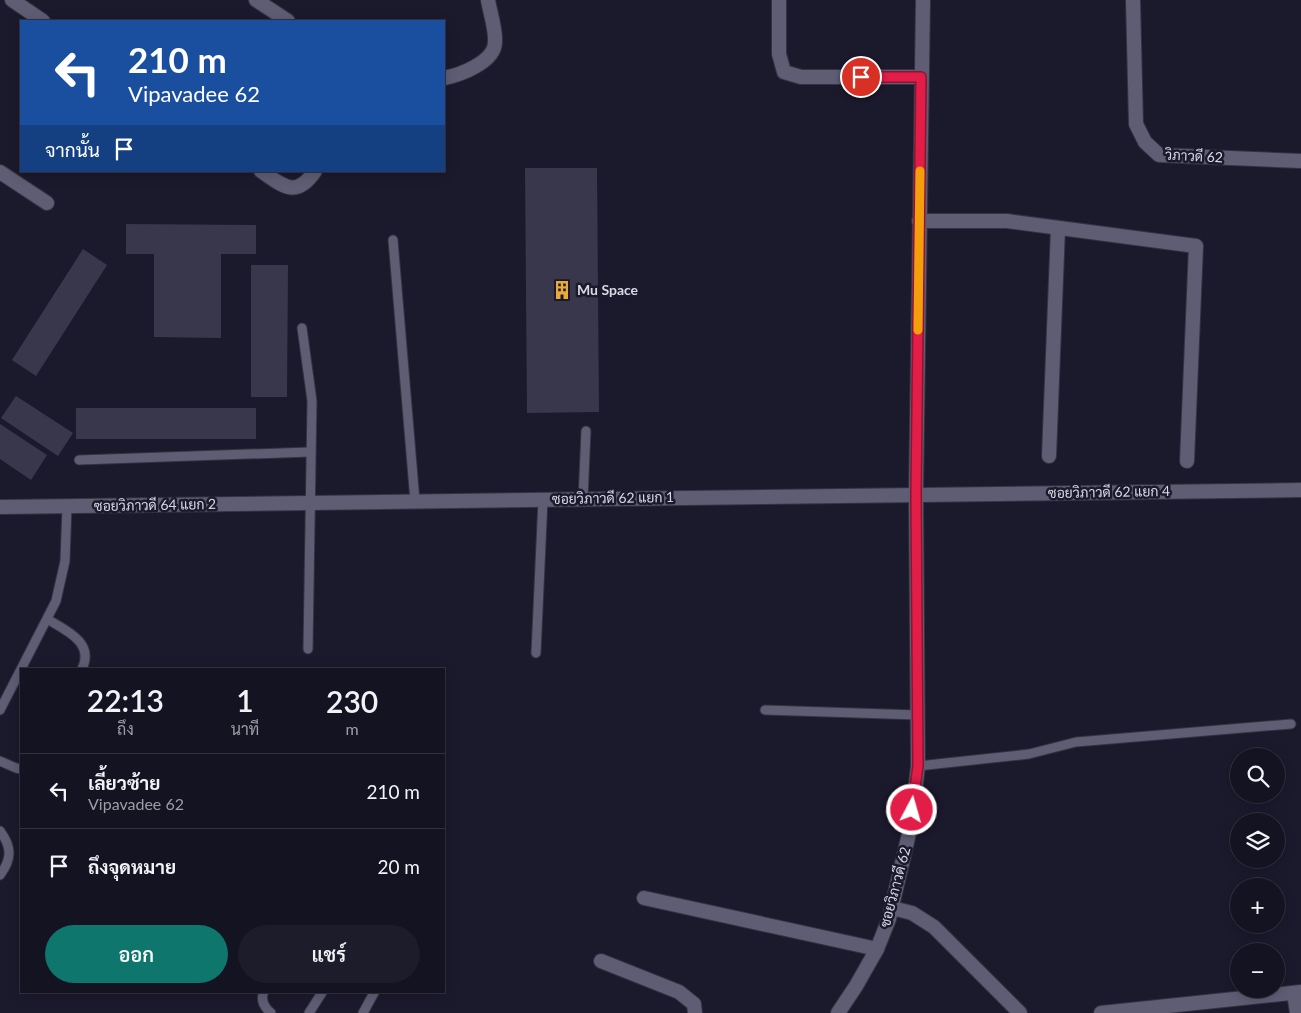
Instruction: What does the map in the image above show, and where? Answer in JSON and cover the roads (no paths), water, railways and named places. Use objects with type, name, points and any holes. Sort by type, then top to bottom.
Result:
[{"type":"street","points":[[12,0],[42,20]]},
{"type":"street","points":[[256,0],[286,20]]},
{"type":"street","points":[[445,78],[482,63],[490,55],[496,44],[488,0]]},
{"type":"street","points":[[779,0],[779,54],[784,72],[802,77],[921,77]]},
{"type":"street","name":"ซอยวิภาวดี 62","points":[[838,1013],[856,986],[877,948],[889,919],[911,825],[918,766],[916,494],[923,0]]},
{"type":"street","name":"วิภาวดี 62","points":[[1133,0],[1136,124],[1145,142],[1159,155],[1301,161]]},
{"type":"street","points":[[0,172],[46,203]]},
{"type":"street","points":[[262,172],[284,187],[295,188],[309,180],[314,172]]},
{"type":"street","points":[[919,221],[1007,221],[1196,246],[1187,461]]},
{"type":"street","points":[[1049,456],[1058,228]]},
{"type":"street","name":"ซอยวิภาวดี 62 แยก 4","points":[[916,494],[1301,490]]},
{"type":"street","name":"ซอยวิภาวดี 62 แยก 1","points":[[310,503],[916,494]]},
{"type":"street","name":"ซอยวิภาวดี 64 แยก 2","points":[[0,507],[310,503]]},
{"type":"street","points":[[644,898],[877,948]]},
{"type":"street","points":[[892,908],[912,914],[934,928],[1020,1013]]},
{"type":"street","points":[[601,961],[679,992],[694,1004],[695,1013]]},
{"type":"street","points":[[1101,1013],[1297,993],[1297,1013]]},
{"type":"lane","points":[[393,240],[415,501]]},
{"type":"lane","points":[[302,328],[312,401],[308,649]]},
{"type":"lane","points":[[583,499],[586,431]]},
{"type":"lane","points":[[79,460],[310,452]]},
{"type":"lane","points":[[536,653],[542,499]]},
{"type":"lane","points":[[21,668],[56,601],[65,561],[67,506]]},
{"type":"lane","points":[[47,618],[78,638],[84,649],[86,660],[82,668]]},
{"type":"lane","points":[[0,710],[20,671]]},
{"type":"lane","points":[[764,710],[918,715]]},
{"type":"lane","points":[[918,766],[1029,754],[1076,742],[1291,724]]},
{"type":"lane","points":[[0,761],[20,769]]},
{"type":"lane","points":[[0,831],[7,841],[9,857],[0,876]]},
{"type":"lane","points":[[263,993],[261,997],[264,1006],[271,1013]]},
{"type":"lane","points":[[309,1013],[322,993]]},
{"type":"lane","points":[[363,1013],[374,993]]},
{"type":"place","name":"Mu Space","points":[[562,290]]}]
